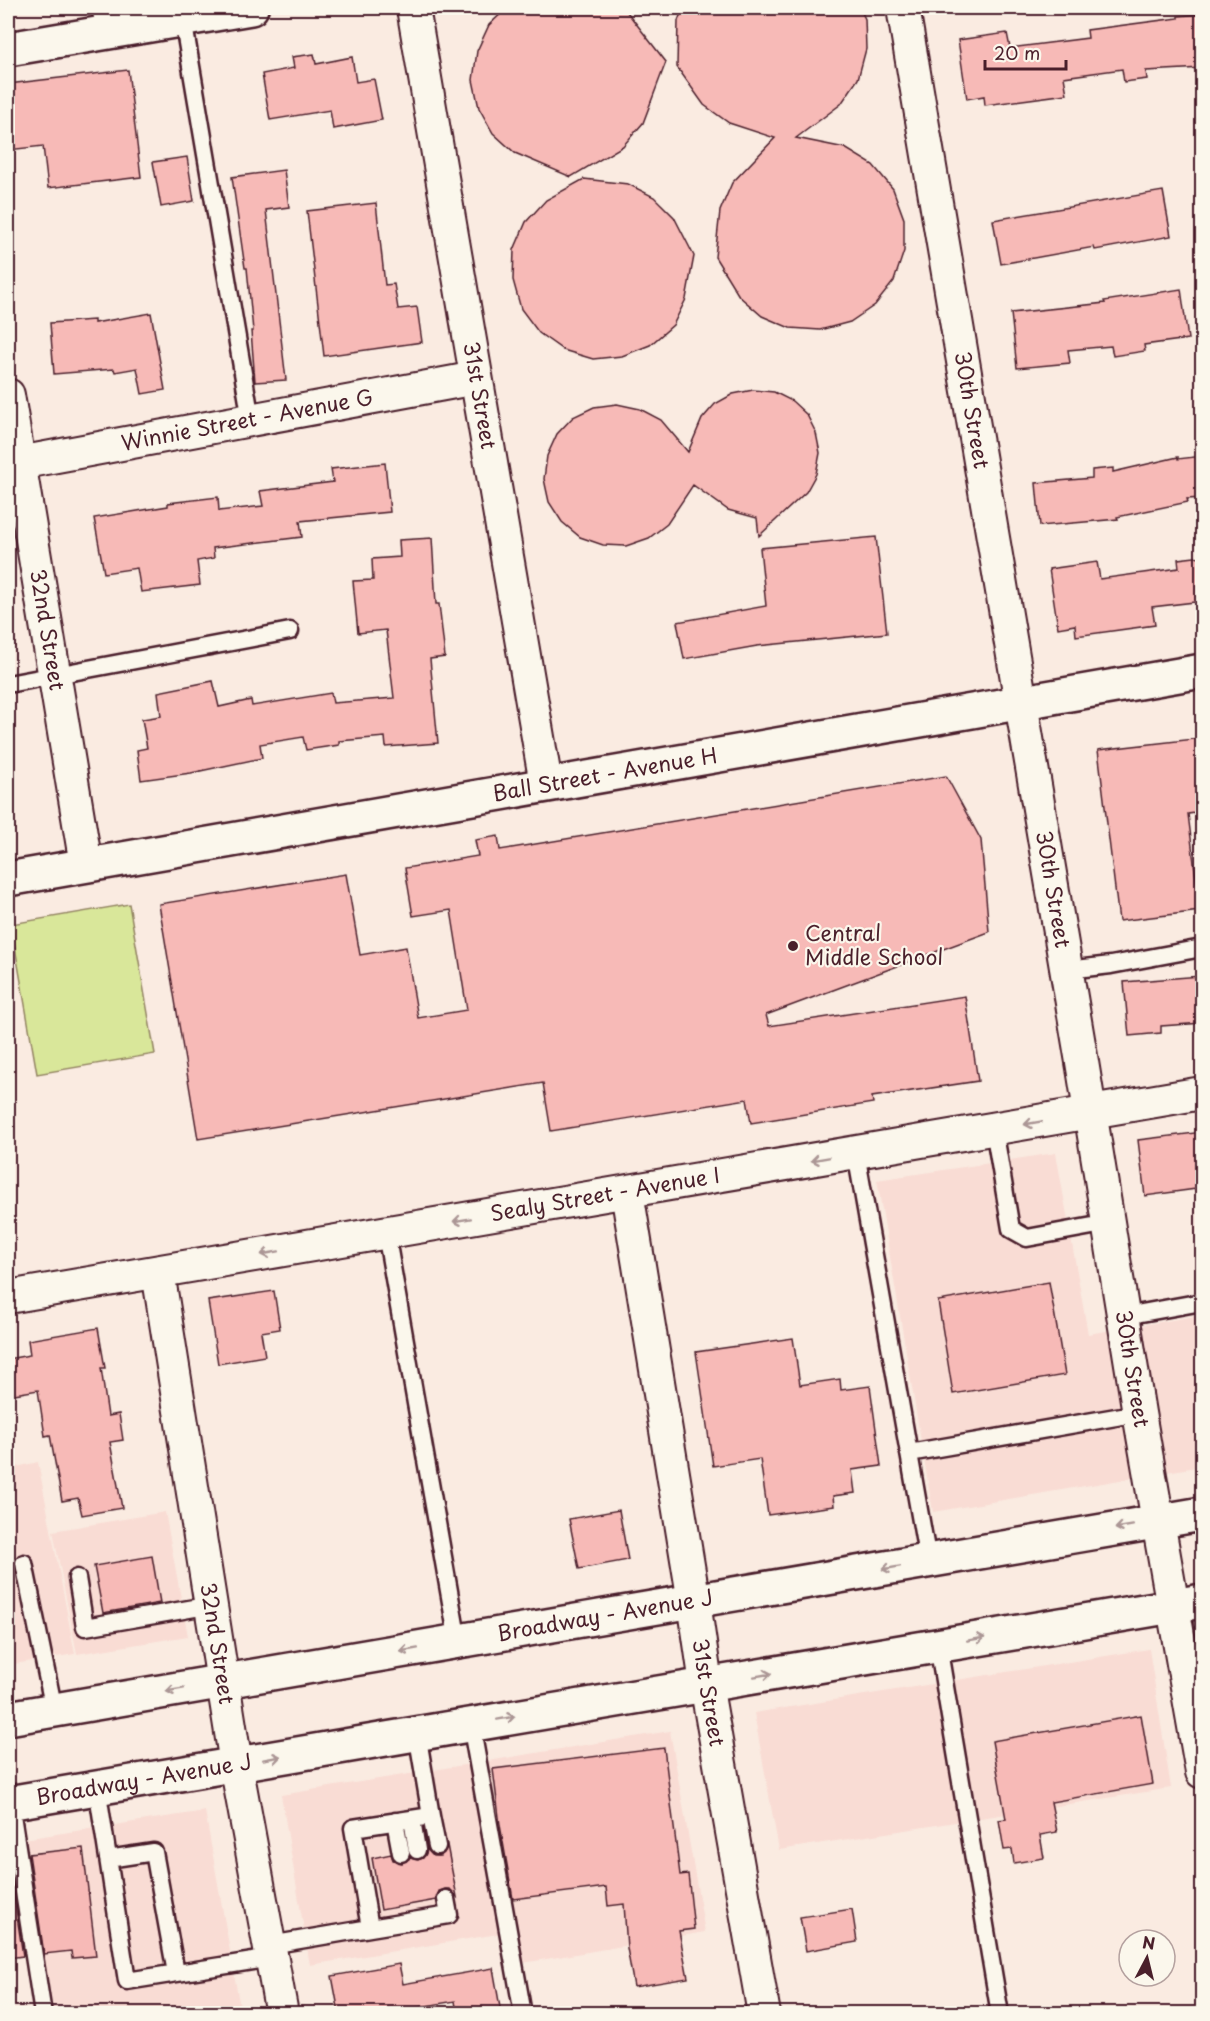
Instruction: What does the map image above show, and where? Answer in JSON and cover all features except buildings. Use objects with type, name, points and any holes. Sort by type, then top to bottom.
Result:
[{"type":"main road","points":[[8,49],[103,20],[183,19],[251,8]]},
{"type":"main road","name":"Ball Street - Avenue H","points":[[8,879],[1203,671]]},
{"type":"main road","name":"Broadway - Avenue J","points":[[8,1718],[1203,1514]]},
{"type":"main road","name":"Broadway - Avenue J","points":[[9,1802],[1188,1603]]},
{"type":"street","name":"31st Street","points":[[413,8],[546,784]]},
{"type":"street","name":"30th Street","points":[[903,8],[1022,702],[1125,1316],[1139,1413],[1159,1521],[1188,1603],[1203,1772]]},
{"type":"street","name":"Winnie Street - Avenue G","points":[[19,463],[476,378]]},
{"type":"street","name":"32nd Street","points":[[8,395],[86,865]]},
{"type":"street","name":"Sealy Street - Avenue I","points":[[8,1297],[1203,1093]]},
{"type":"street","name":"31st Street","points":[[627,1192],[706,1684],[764,2013]]},
{"type":"street","name":"32nd Street","points":[[159,1272],[236,1764],[282,2013]]},
{"type":"lane","points":[[183,19],[251,420]]},
{"type":"lane","points":[[8,684],[290,631]]},
{"type":"lane","points":[[1066,970],[1111,965],[1203,948]]},
{"type":"lane","points":[[994,1130],[1011,1229],[1027,1238],[1109,1223]]},
{"type":"lane","points":[[856,1153],[928,1561]]},
{"type":"lane","points":[[386,1233],[458,1642]]},
{"type":"lane","points":[[1125,1316],[1203,1302]]},
{"type":"lane","points":[[909,1453],[1139,1413]]},
{"type":"lane","points":[[24,1563],[54,1710]]},
{"type":"lane","points":[[77,1578],[85,1627],[212,1605]]},
{"type":"lane","points":[[938,1646],[1000,2013]]},
{"type":"lane","points":[[471,1724],[523,2013]]},
{"type":"lane","points":[[417,1733],[437,1846]]},
{"type":"lane","points":[[97,1787],[127,1981],[176,1973],[271,1952],[370,1928],[419,1912],[449,1915],[446,1899]]},
{"type":"lane","points":[[9,1802],[43,2013]]},
{"type":"lane","points":[[370,1928],[353,1828],[431,1816]]},
{"type":"lane","points":[[404,1820],[409,1851]]},
{"type":"lane","points":[[108,1859],[154,1852],[176,1973]]},
{"type":"shaded area","points":[[1056,1153],[1088,1334],[1202,1315],[1202,1466],[933,1512],[877,1180]]},
{"type":"shaded area","points":[[38,1462],[75,1654],[8,1665],[8,1469]]},
{"type":"shaded area","points":[[165,1512],[188,1636],[77,1654],[53,1531]]},
{"type":"shaded area","points":[[1149,1649],[1171,1788],[779,1850],[754,1713]]},
{"type":"shaded area","points":[[670,1731],[705,1932],[523,1963],[516,1931],[310,1965],[281,1795]]},
{"type":"shaded area","points":[[205,1811],[241,2013],[51,2013],[24,1839]]},
{"type":"green space","points":[[129,904],[155,1054],[37,1074],[11,924]]},
{"type":"place","name":"Central Middle School","points":[[793,946]]}]
